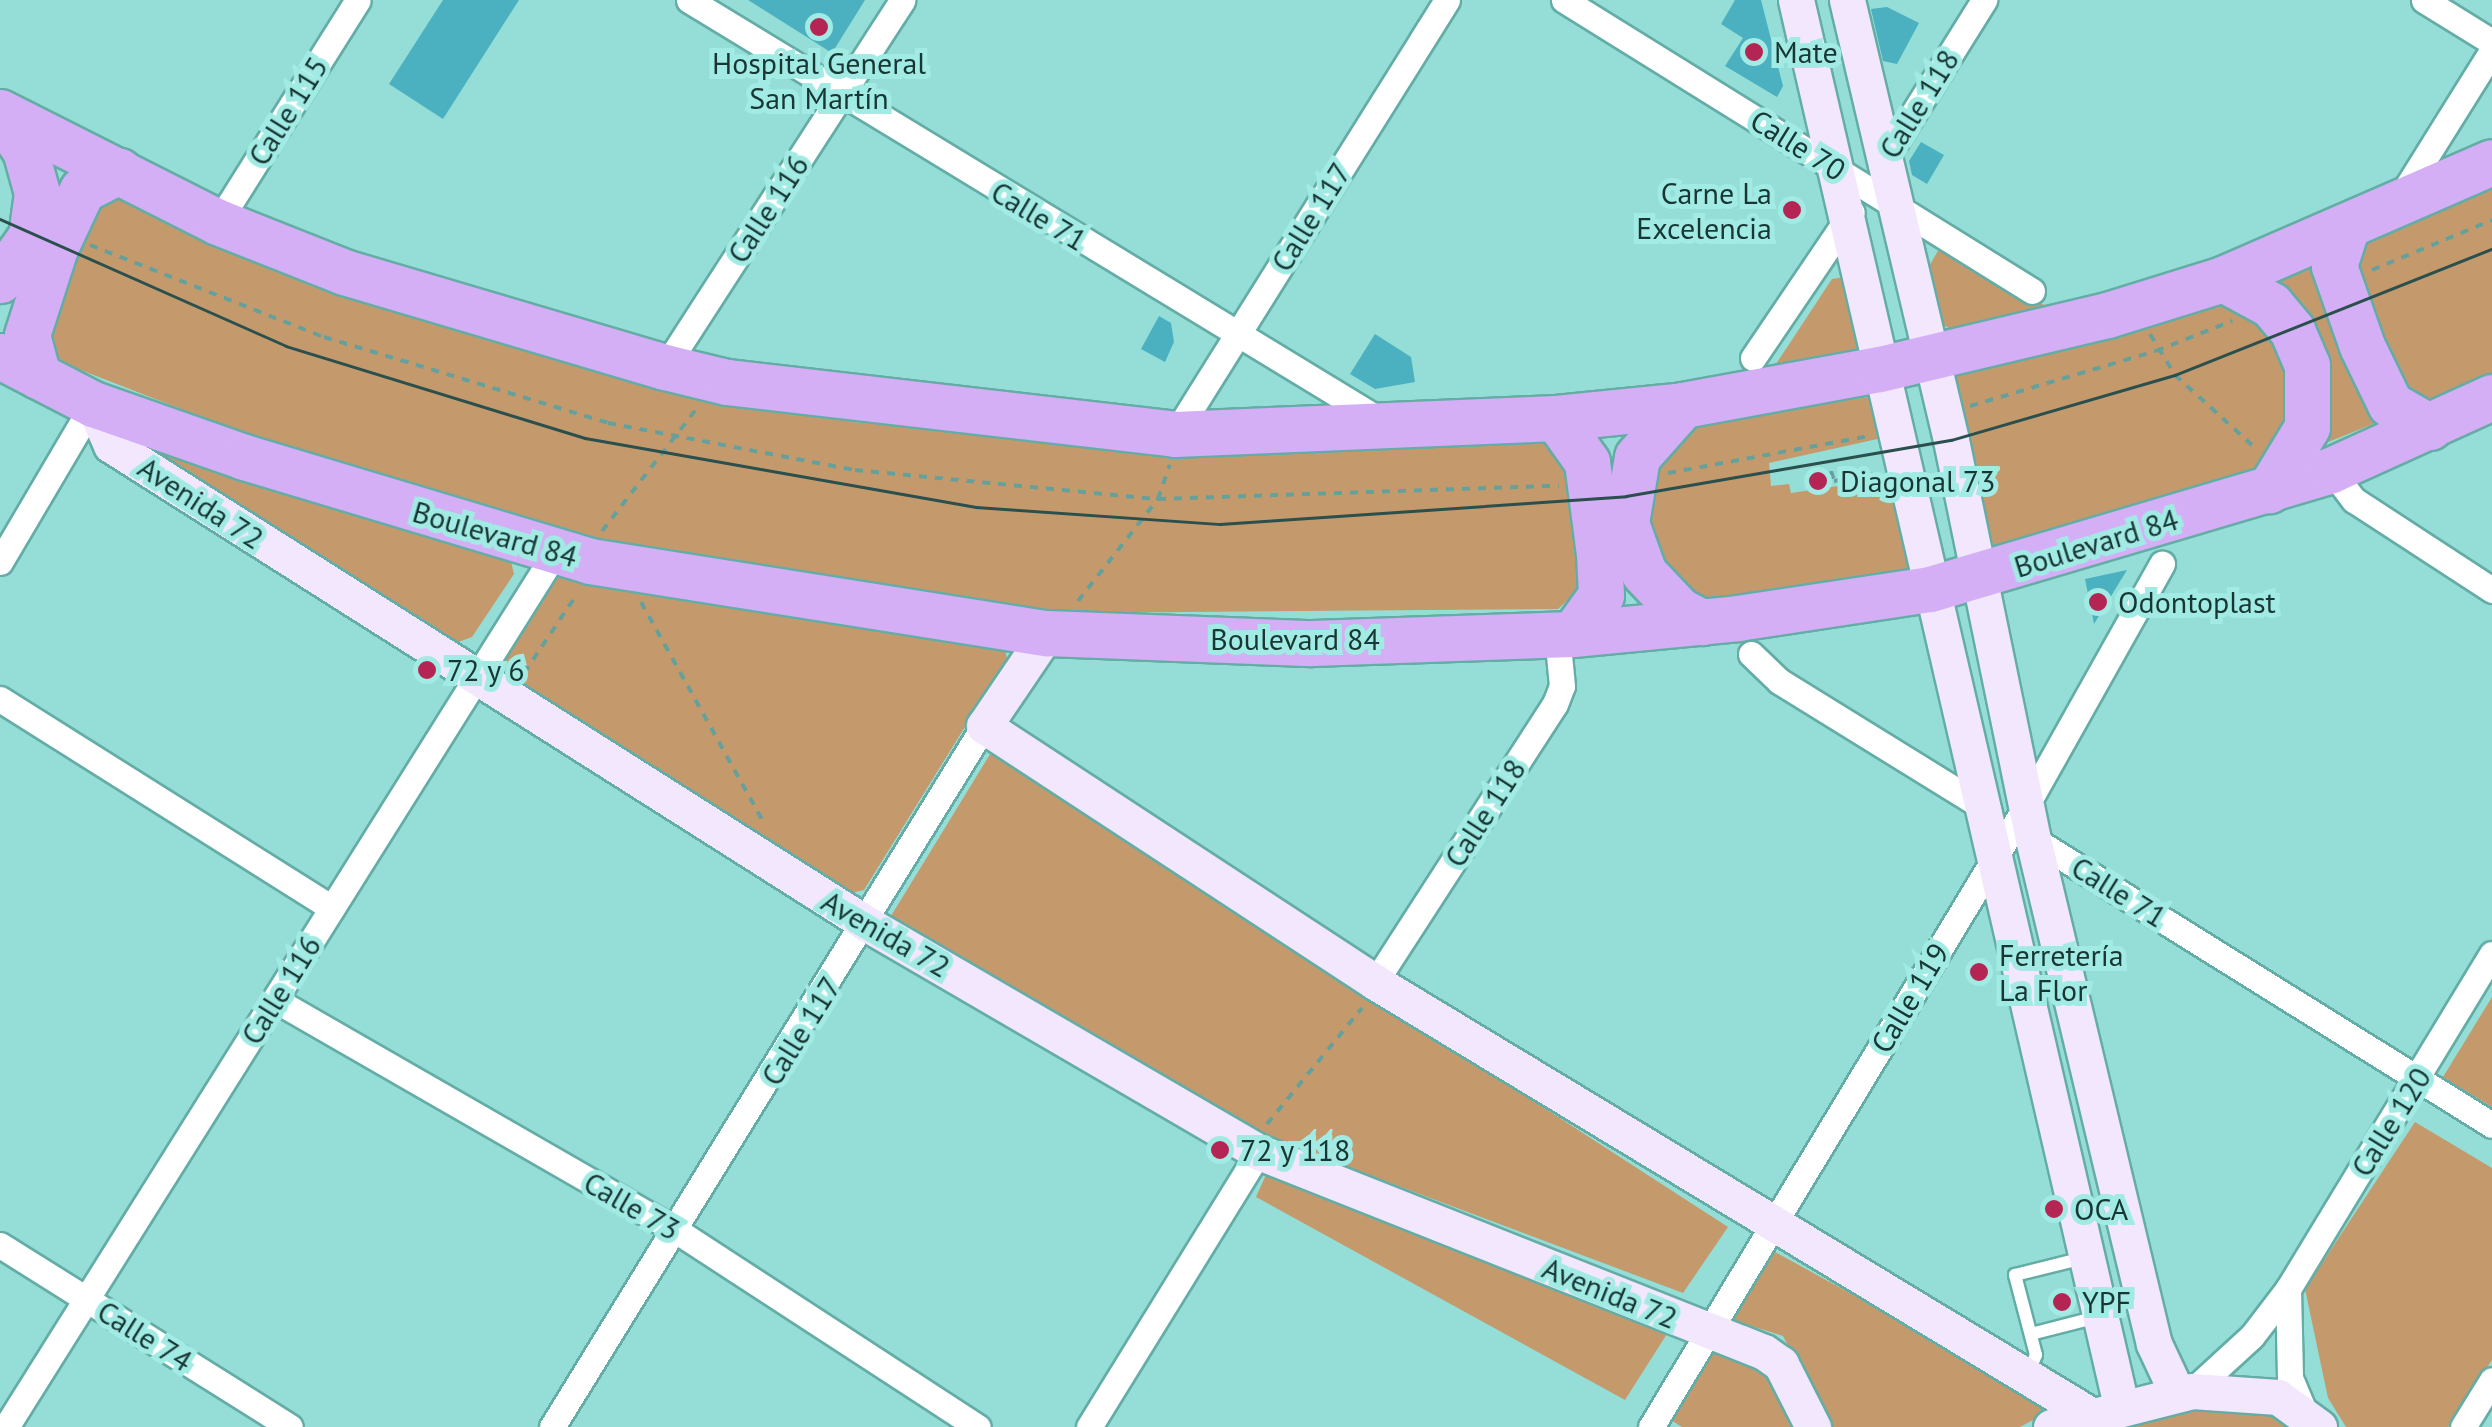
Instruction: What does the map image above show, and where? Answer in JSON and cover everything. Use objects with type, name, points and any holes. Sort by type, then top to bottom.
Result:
[{"type":"highway","points":[[0,113],[218,222],[443,304],[665,367],[728,382],[1176,434],[1556,418],[1683,405],[1880,369],[2140,306],[2223,279],[2346,229],[2492,162]]},
{"type":"highway","points":[[0,113],[25,150],[36,193],[31,236],[0,280]]},
{"type":"highway","points":[[93,404],[19,366],[55,248],[82,190],[119,171]]},
{"type":"highway","points":[[2346,229],[2334,266],[2362,346],[2390,404],[2430,427]]},
{"type":"highway","points":[[2223,279],[2272,305],[2292,330],[2307,365],[2307,426],[2277,480]]},
{"type":"highway","name":"Boulevard 84","points":[[93,404],[555,553],[621,568],[1048,634],[1312,642],[1565,634],[1702,622],[1930,588],[1977,578],[2277,480],[2331,470],[2492,397]]},
{"type":"highway","points":[[1683,405],[1637,457],[1626,523],[1644,573],[1660,594],[1702,622]]},
{"type":"highway","points":[[1556,418],[1588,462],[1601,595],[1565,634]]},
{"type":"street","name":"Calle 115","points":[[218,222],[358,0]]},
{"type":"street","name":"Calle 71","points":[[690,0],[841,96],[1392,427]]},
{"type":"street","name":"Calle 116","points":[[665,367],[902,0]]},
{"type":"street","name":"Calle 117","points":[[1176,434],[1447,0]]},
{"type":"street","name":"Calle 70","points":[[1564,0],[1834,168],[1881,184],[2032,291]]},
{"type":"street","points":[[1796,0],[2100,1316],[2105,1410]]},
{"type":"street","points":[[1847,0],[1881,184],[1930,358],[2024,824],[2154,1344],[2184,1392]]},
{"type":"street","name":"Calle 118","points":[[1754,358],[1846,221],[1881,184],[1984,0]]},
{"type":"street","points":[[2424,0],[2492,42]]},
{"type":"street","points":[[2395,207],[2492,51]]},
{"type":"street","points":[[0,562],[93,404]]},
{"type":"street","name":"Avenida 72","points":[[93,404],[111,446],[867,924],[1259,1152],[1781,1364],[1813,1427]]},
{"type":"street","points":[[2331,470],[2354,500],[2492,590]]},
{"type":"street","name":"Calle 116","points":[[6,1427],[555,553]]},
{"type":"street","name":"Calle 119","points":[[1650,1427],[1993,860],[2024,824],[2162,564]]},
{"type":"street","name":"Calle 117","points":[[552,1427],[867,924],[984,726],[1048,634]]},
{"type":"street","name":"Calle 118","points":[[1375,982],[1555,704],[1562,686],[1565,634]]},
{"type":"street","name":"Calle 71","points":[[1751,654],[1779,681],[1981,805],[2024,824],[2492,1125]]},
{"type":"street","points":[[0,699],[332,908]]},
{"type":"street","points":[[984,726],[1375,982],[1773,1225],[2026,1378],[2105,1410]]},
{"type":"street","name":"Calle 120","points":[[2184,1392],[2252,1336],[2288,1290],[2492,954]]},
{"type":"street","name":"Calle 73","points":[[277,1000],[677,1232],[978,1427]]},
{"type":"street","points":[[1089,1427],[1259,1152]]},
{"type":"street","name":"Calle 74","points":[[0,1246],[290,1427]]},
{"type":"street","points":[[2288,1290],[2290,1378],[2311,1418]]},
{"type":"street","points":[[2463,1427],[2492,1380]]},
{"type":"street","points":[[2051,1427],[2184,1392],[2258,1393],[2311,1418]]},
{"type":"lane","points":[[2026,1378],[2036,1355],[2016,1275],[2085,1257]]},
{"type":"lane","points":[[2031,1334],[2100,1316]]},
{"type":"path","points":[[2140,306],[2156,351],[2277,480]]},
{"type":"path","points":[[1048,634],[1158,499],[1176,434]]},
{"type":"path","points":[[1831,471],[1834,481],[1903,468]]},
{"type":"path","points":[[621,568],[769,832]]},
{"type":"path","points":[[1259,1152],[1260,1134],[1368,1002],[1375,982]]},
{"type":"shaded area","points":[[2492,180],[2492,376],[2425,408],[2406,408],[2360,328],[2353,243]]},
{"type":"shaded area","points":[[117,190],[708,395],[853,422],[1174,452],[1548,433],[1571,454],[1583,586],[1558,609],[1069,613],[834,586],[594,541],[307,458],[50,358],[40,344],[88,200]]},
{"type":"shaded area","points":[[1939,249],[2028,300],[2052,307],[1956,332],[1936,321],[1924,275]]},
{"type":"shaded area","points":[[2319,256],[2388,418],[2316,447],[2262,277]]},
{"type":"shaded area","points":[[1844,277],[1866,335],[1856,356],[1774,367],[1832,279]]},
{"type":"shaded area","points":[[2210,292],[2254,306],[2284,345],[2295,400],[2277,450],[2256,468],[1993,558],[1952,375]]},
{"type":"shaded area","points":[[1874,396],[1882,438],[1769,463],[1771,486],[1789,484],[1791,493],[1892,478],[1914,577],[1714,601],[1675,585],[1645,545],[1645,473],[1663,446],[1695,426]]},
{"type":"shaded area","points":[[109,425],[508,549],[514,574],[472,637],[456,643]]},
{"type":"shaded area","points":[[566,568],[1003,640],[1007,659],[864,890],[846,894],[498,673],[495,659],[550,574]]},
{"type":"shaded area","points":[[992,751],[1728,1227],[1683,1293],[1260,1134],[891,916]]},
{"type":"shaded area","points":[[2492,997],[2492,1107],[2443,1077]]},
{"type":"shaded area","points":[[2415,1122],[2492,1168],[2492,1360],[2448,1427],[2346,1427],[2328,1398],[2305,1289]]},
{"type":"shaded area","points":[[1269,1168],[1672,1326],[1625,1400],[1256,1197]]},
{"type":"shaded area","points":[[1766,1247],[2057,1407],[2020,1427],[1830,1427],[1783,1336],[1719,1316]]},
{"type":"shaded area","points":[[1706,1349],[1771,1372],[1800,1427],[1682,1427],[1661,1414]]},
{"type":"shaded area","points":[[2192,1409],[2270,1412],[2299,1427],[2109,1427]]},
{"type":"building","points":[[443,0],[519,0],[443,119],[389,84]]},
{"type":"building","name":"Hospital General San Martín","points":[[748,0],[865,0],[832,53]]},
{"type":"building","name":"Mate","points":[[1735,0],[1761,0],[1783,86],[1777,97],[1725,66],[1743,38],[1721,24]]},
{"type":"building","points":[[1887,7],[1919,23],[1897,64],[1883,61],[1871,9]]},
{"type":"building","points":[[1921,142],[1944,155],[1927,184],[1912,175],[1909,161]]},
{"type":"building","points":[[1159,316],[1171,323],[1174,342],[1165,362],[1141,349]]},
{"type":"building","points":[[1375,334],[1411,357],[1415,382],[1375,389],[1350,374]]},
{"type":"building","name":"Odontoplast","points":[[2127,570],[2094,624],[2085,579]]},
{"type":"tram line","points":[[0,219],[286,346],[585,438],[976,507],[1220,524],[1626,496],[1951,440],[2175,375],[2492,249]]},
{"type":"place","name":"Hospital General San Martín","points":[[819,27]]},
{"type":"place","name":"Mate","points":[[1754,52]]},
{"type":"place","name":"Carne La Excelencia","points":[[1792,210]]},
{"type":"place","name":"Diagonal 73","points":[[1818,481]]},
{"type":"place","name":"Odontoplast","points":[[2098,602]]},
{"type":"place","name":"72 y 6","points":[[427,670]]},
{"type":"place","name":"Ferretería La Flor","points":[[1979,972]]},
{"type":"place","name":"72 y 118","points":[[1220,1150]]},
{"type":"place","name":"OCA","points":[[2054,1209]]},
{"type":"place","name":"YPF","points":[[2062,1302]]}]
